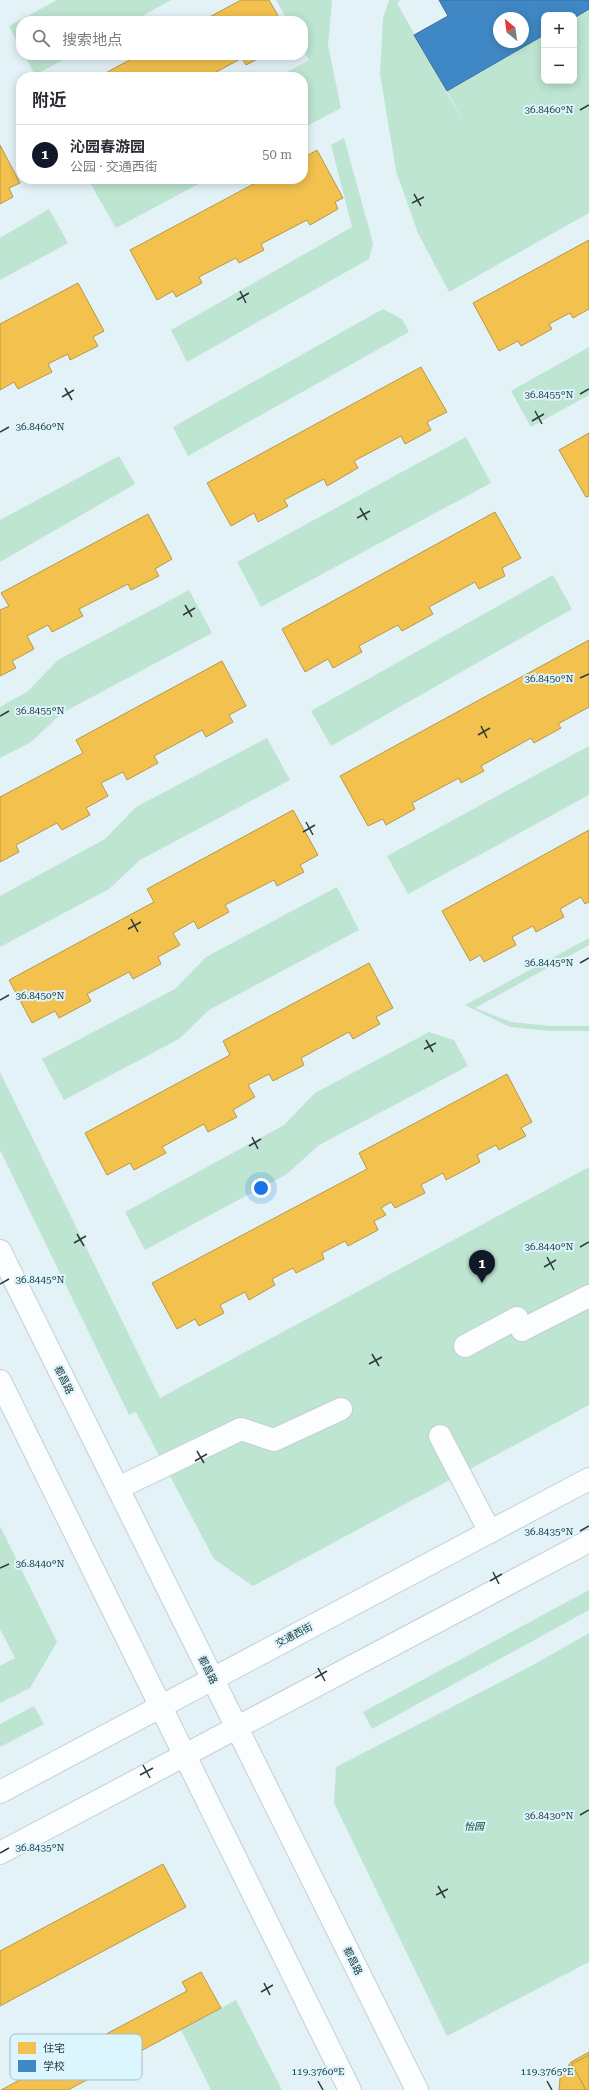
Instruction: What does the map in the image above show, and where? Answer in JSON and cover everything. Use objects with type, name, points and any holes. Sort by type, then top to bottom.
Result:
[{"type":"main road","name":"都昌路","points":[[0,1251],[417,2090]]},
{"type":"main road","points":[[465,1346],[517,1318],[522,1330],[589,1296]]},
{"type":"main road","points":[[0,1381],[350,2090]]},
{"type":"main road","points":[[118,1488],[241,1429],[274,1440],[341,1409]]},
{"type":"main road","points":[[440,1436],[490,1532]]},
{"type":"main road","name":"交通西街","points":[[0,1792],[589,1479]]},
{"type":"main road","points":[[0,1853],[589,1541]]},
{"type":"green space","points":[[57,0],[171,0],[142,16],[27,16]]},
{"type":"green space","points":[[276,0],[332,0],[328,45],[341,108],[308,125],[308,72],[287,72],[309,60],[308,16],[285,16]]},
{"type":"green space","points":[[389,0],[401,0],[397,3],[466,127],[447,91],[521,48],[529,48],[529,44],[541,37],[541,84],[577,84],[577,16],[589,9],[589,213],[449,292],[418,233],[396,171],[380,74],[383,18]]},
{"type":"green space","points":[[16,22],[16,39],[9,26]]},
{"type":"green space","points":[[27,60],[63,60],[41,72],[33,72]]},
{"type":"green space","points":[[344,138],[373,243],[369,259],[187,362],[171,330],[352,227],[331,145]]},
{"type":"green space","points":[[91,184],[199,184],[116,228]]},
{"type":"green space","points":[[49,209],[68,243],[0,280],[0,238]]},
{"type":"green space","points":[[383,309],[402,319],[409,332],[188,456],[173,427]]},
{"type":"green space","points":[[589,347],[589,395],[531,427],[511,391]]},
{"type":"green space","points":[[466,437],[491,483],[261,607],[237,562]]},
{"type":"green space","points":[[119,456],[135,484],[0,562],[0,520]]},
{"type":"green space","points":[[553,575],[572,609],[331,746],[311,711]]},
{"type":"green space","points":[[189,590],[212,633],[62,713],[31,742],[0,758],[0,707],[27,692],[58,660]]},
{"type":"green space","points":[[267,738],[290,780],[140,860],[109,889],[0,947],[0,896],[105,839],[136,807]]},
{"type":"green space","points":[[589,746],[589,795],[408,894],[387,856]]},
{"type":"green space","points":[[337,887],[359,930],[209,1010],[179,1039],[64,1100],[42,1059],[175,989],[206,957]]},
{"type":"green space","points":[[589,938],[589,945],[475,1008],[511,1022],[551,1026],[589,1026],[589,1031],[550,1031],[510,1027],[465,1005]]},
{"type":"green space","points":[[429,1032],[454,1040],[468,1066],[319,1145],[287,1174],[145,1250],[125,1212],[284,1125],[315,1093]]},
{"type":"green space","points":[[0,1072],[160,1398],[589,1167],[589,1405],[253,1586],[214,1559],[136,1412],[129,1415],[0,1150]]},
{"type":"green space","points":[[0,1526],[57,1642],[30,1688],[0,1703],[0,1666],[15,1658],[0,1629]]},
{"type":"green space","points":[[589,1590],[589,1610],[372,1729],[363,1712]]},
{"type":"green space","name":"怡园","points":[[589,1633],[589,1962],[447,2036],[334,1803],[336,1767],[533,1665]]},
{"type":"green space","points":[[34,1706],[44,1724],[0,1747],[0,1724]]},
{"type":"green space","points":[[236,2000],[282,2090],[211,2090],[181,2030]]},
{"type":"building: 住宅","points":[[241,0],[269,0],[278,16],[211,16]]},
{"type":"building: 住宅","points":[[130,60],[238,60],[216,72],[107,72]]},
{"type":"building: 住宅","points":[[243,60],[256,60],[246,65]]},
{"type":"building: 住宅","points":[[0,145],[16,175],[16,184],[18,184],[9,188],[13,197],[0,204]]},
{"type":"building: 住宅","points":[[317,150],[343,198],[335,202],[338,209],[310,225],[307,220],[261,244],[264,250],[239,263],[236,258],[199,277],[202,283],[176,297],[173,291],[157,300],[130,250],[254,184],[308,184],[308,155]]},
{"type":"building: 住宅","points":[[589,240],[589,309],[573,318],[570,313],[549,324],[552,329],[521,346],[518,341],[499,351],[473,303]]},
{"type":"building: 住宅","points":[[78,283],[104,331],[93,337],[98,346],[70,360],[68,354],[48,364],[52,372],[18,389],[14,382],[0,390],[0,324]]},
{"type":"building: 住宅","points":[[421,367],[447,412],[427,422],[431,430],[405,444],[401,436],[354,461],[358,468],[327,486],[324,479],[284,500],[288,506],[258,522],[254,513],[231,526],[207,483]]},
{"type":"building: 住宅","points":[[589,433],[589,496],[586,497],[559,450]]},
{"type":"building: 住宅","points":[[495,512],[521,558],[502,568],[505,576],[479,589],[475,582],[429,607],[433,614],[402,631],[398,625],[359,646],[362,652],[333,668],[328,659],[305,672],[282,629]]},
{"type":"building: 住宅","points":[[148,514],[172,559],[155,569],[159,576],[131,590],[128,584],[79,609],[83,616],[52,632],[48,625],[27,636],[34,649],[12,661],[16,668],[0,676],[0,610],[9,606],[1,593]]},
{"type":"building: 住宅","points":[[589,640],[589,707],[558,724],[561,728],[534,743],[531,738],[481,766],[484,771],[461,783],[459,778],[412,803],[415,809],[386,825],[383,819],[368,826],[340,776]]},
{"type":"building: 住宅","points":[[222,661],[246,706],[229,715],[233,722],[206,737],[202,730],[154,756],[158,763],[127,780],[123,772],[101,783],[108,796],[86,808],[90,815],[62,830],[57,823],[16,845],[19,852],[0,862],[0,797],[83,753],[76,740]]},
{"type":"building: 住宅","points":[[293,810],[318,855],[300,865],[304,872],[277,886],[274,880],[225,905],[229,912],[198,929],[194,921],[173,933],[180,945],[158,957],[161,964],[133,979],[129,972],[87,994],[91,1001],[59,1018],[55,1011],[32,1023],[9,980],[154,902],[147,889]]},
{"type":"building: 住宅","points":[[589,830],[589,902],[585,904],[581,897],[560,909],[564,917],[536,932],[533,926],[512,937],[516,945],[484,962],[480,955],[470,961],[442,911]]},
{"type":"building: 住宅","points":[[369,963],[393,1008],[376,1017],[380,1024],[353,1039],[349,1032],[301,1058],[304,1065],[273,1081],[269,1074],[248,1085],[255,1097],[233,1110],[237,1117],[208,1132],[204,1124],[162,1147],[166,1153],[134,1170],[130,1163],[107,1175],[85,1133],[230,1055],[223,1041]]},
{"type":"building: 住宅","points":[[507,1074],[532,1122],[521,1128],[526,1136],[499,1150],[496,1145],[477,1155],[480,1162],[446,1180],[443,1173],[421,1185],[425,1193],[395,1208],[391,1202],[381,1208],[386,1215],[374,1221],[378,1230],[348,1246],[345,1241],[322,1253],[324,1259],[296,1273],[293,1268],[272,1279],[275,1285],[249,1300],[245,1292],[220,1305],[224,1313],[199,1326],[195,1319],[177,1329],[152,1283],[367,1169],[359,1153]]},
{"type":"building: 住宅","points":[[163,1864],[186,1907],[0,2006],[0,1951]]},
{"type":"building: 住宅","points":[[201,1972],[221,2008],[142,2050],[142,2034],[106,2034],[187,1991],[182,1982]]},
{"type":"building: 住宅","points":[[589,2052],[589,2090],[559,2090],[560,2078],[571,2062]]},
{"type":"building: 住宅","points":[[589,2055],[589,2090],[586,2090],[572,2064]]},
{"type":"building: 住宅","points":[[20,2080],[87,2080],[68,2090],[1,2090]]},
{"type":"building: 学校","points":[[439,0],[589,0],[589,9],[577,16],[577,12],[541,12],[541,37],[529,44],[529,12],[493,12],[493,48],[521,48],[447,91],[414,35],[448,16]]},
{"type":"place","name":"沁园春游园","points":[[482,1283]]}]
